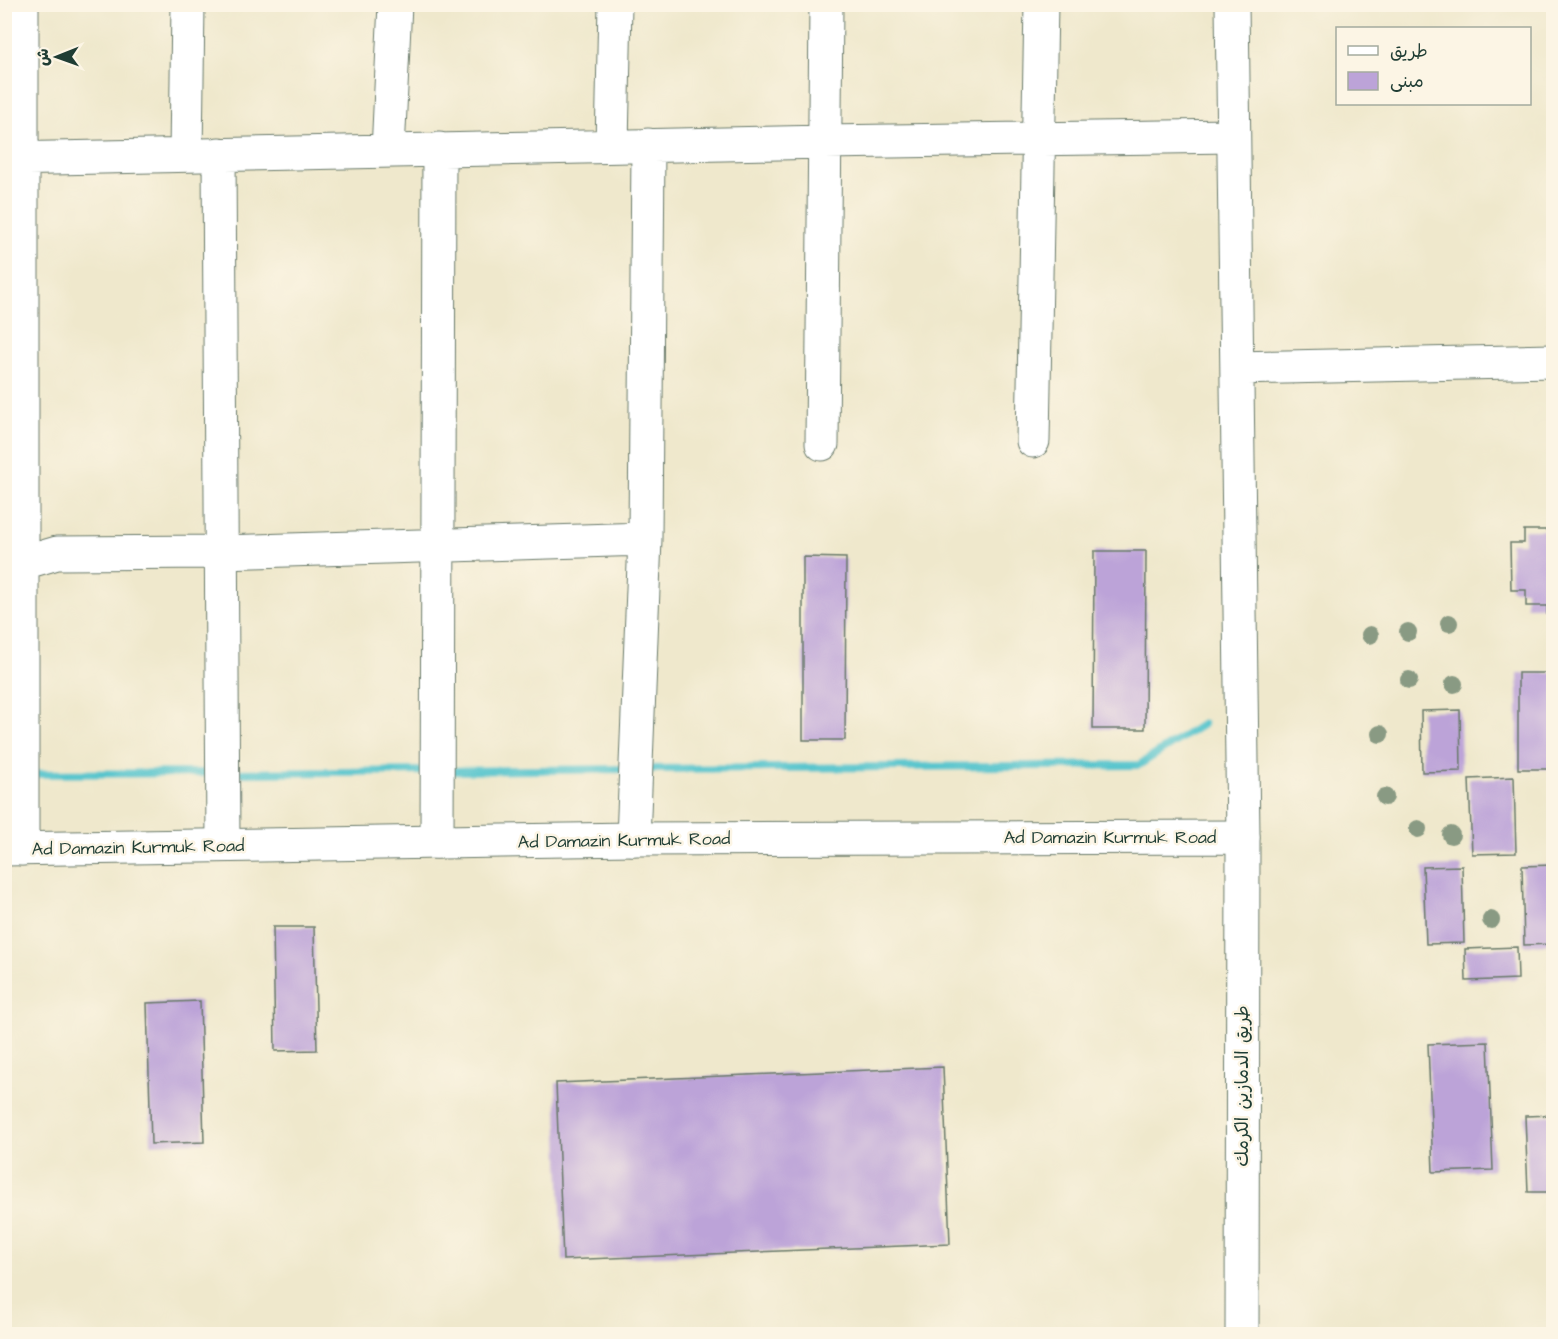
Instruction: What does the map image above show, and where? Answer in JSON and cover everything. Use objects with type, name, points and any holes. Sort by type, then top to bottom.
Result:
[{"type":"main road","points":[[13,849],[13,159],[22,4]]},
{"type":"main road","points":[[186,155],[188,4]]},
{"type":"main road","points":[[388,151],[395,4]]},
{"type":"main road","points":[[612,146],[615,4]]},
{"type":"main road","points":[[822,444],[826,4]]},
{"type":"main road","points":[[1033,441],[1041,4]]},
{"type":"main road","name":"طريق الدمازين الكرمك","points":[[1232,4],[1243,837],[1242,1335]]},
{"type":"main road","points":[[13,159],[648,145],[1233,136]]},
{"type":"main road","points":[[633,839],[645,539],[648,145]]},
{"type":"main road","points":[[436,842],[439,149]]},
{"type":"main road","points":[[219,154],[223,845]]},
{"type":"main road","points":[[1237,368],[1554,361]]},
{"type":"main road","points":[[14,564],[57,553],[220,552],[645,539]]},
{"type":"main road","name":"Ad Damazin Kurmuk Road","points":[[13,849],[633,839],[1243,837]]},
{"type":"building","points":[[1548,515],[1554,515],[1554,617],[1547,617],[1547,606],[1526,606],[1526,590],[1511,590],[1510,543],[1524,543],[1524,530],[1548,530]]},
{"type":"building","points":[[1094,551],[1146,551],[1145,729],[1093,729]]},
{"type":"building","points":[[803,557],[846,558],[845,740],[803,740]]},
{"type":"building","points":[[1518,673],[1554,673],[1554,769],[1518,769]]},
{"type":"building","points":[[1460,710],[1461,771],[1422,772],[1421,711]]},
{"type":"building","points":[[1514,777],[1516,853],[1472,854],[1469,779]]},
{"type":"building","points":[[1554,865],[1554,944],[1524,945],[1522,866]]},
{"type":"building","points":[[1462,866],[1464,943],[1426,944],[1423,867]]},
{"type":"building","points":[[273,927],[314,927],[317,1050],[275,1051]]},
{"type":"building","points":[[1517,947],[1518,979],[1466,981],[1465,949]]},
{"type":"building","points":[[200,1001],[204,1142],[151,1144],[147,1003]]},
{"type":"building","points":[[1488,1042],[1493,1170],[1433,1172],[1428,1044]]},
{"type":"building","points":[[943,1067],[950,1244],[563,1260],[556,1083]]},
{"type":"building","points":[[1554,1115],[1554,1192],[1528,1192],[1525,1116]]},
{"type":"waterway","points":[[642,769],[1139,765],[1203,724]]},
{"type":"waterway","points":[[444,771],[629,769]]},
{"type":"waterway","points":[[228,773],[431,771]]},
{"type":"waterway","points":[[4,774],[215,773]]}]
